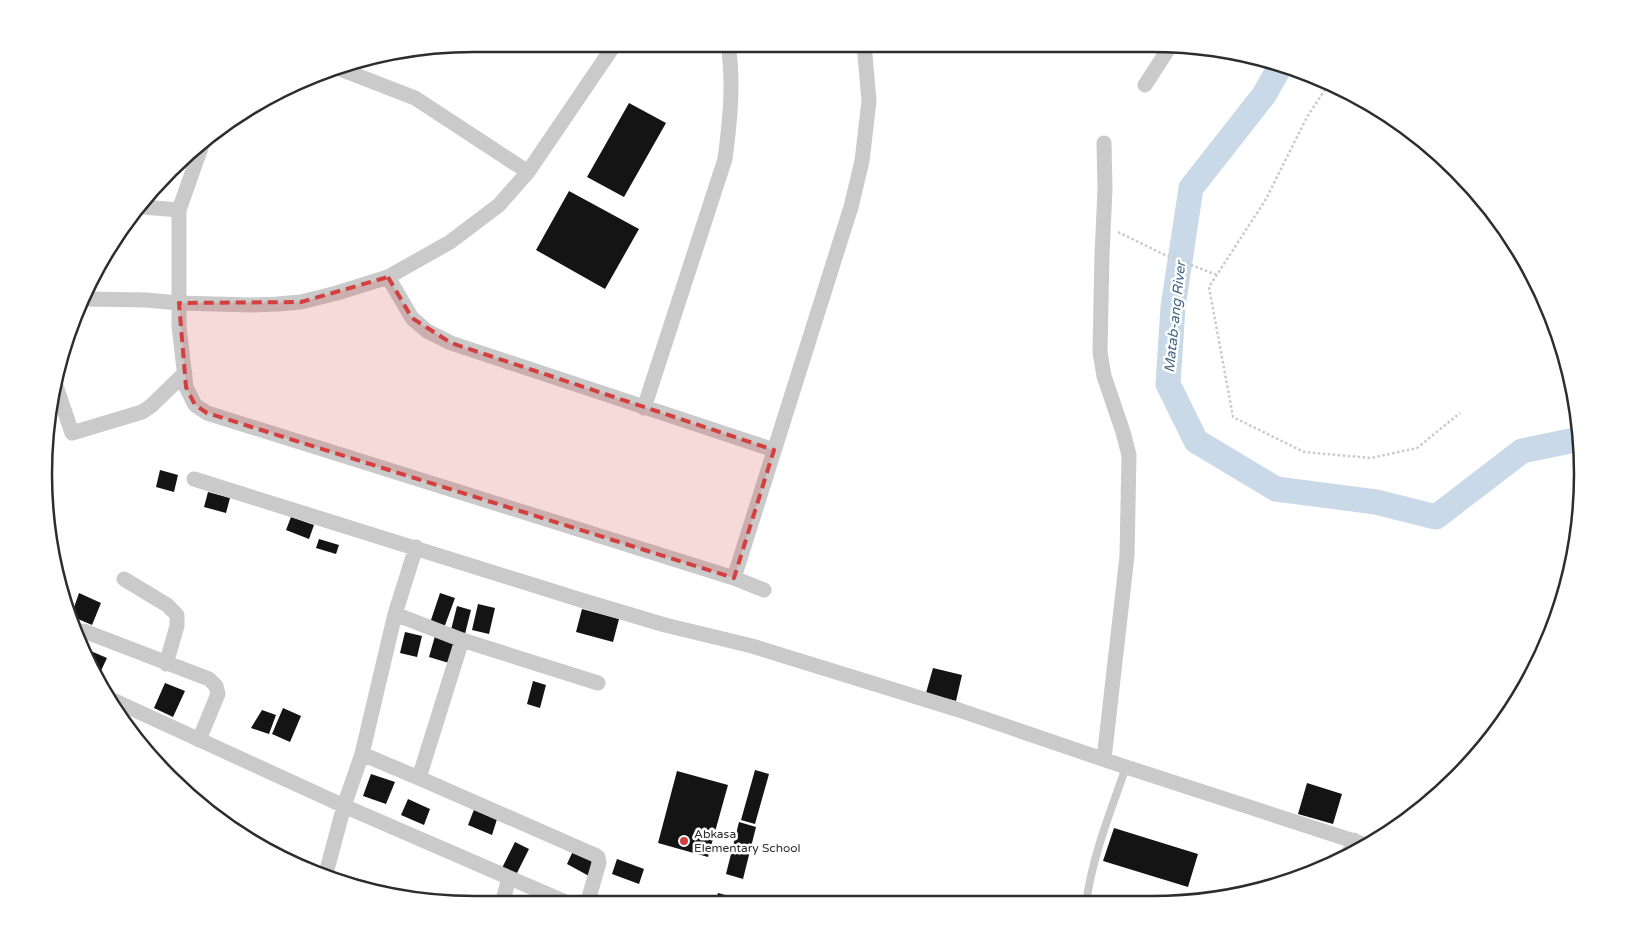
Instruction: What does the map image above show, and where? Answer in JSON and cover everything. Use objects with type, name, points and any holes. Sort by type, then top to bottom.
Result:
[{"type":"street","points":[[91,299],[251,305],[301,302],[337,293],[388,276],[450,242],[499,205],[528,172],[609,52]]},
{"type":"street","points":[[644,408],[724,159],[730,119],[731,87],[729,52]]},
{"type":"street","points":[[734,578],[851,207],[862,161],[869,101],[865,52]]},
{"type":"street","points":[[1145,85],[1166,53]]},
{"type":"street","points":[[349,72],[415,98],[528,172]]},
{"type":"street","points":[[1104,143],[1105,189],[1100,352],[1104,376],[1123,432],[1128,455],[1127,556],[1104,760]]},
{"type":"street","points":[[198,155],[179,210],[179,326],[186,386],[195,405],[207,413],[734,578],[764,590]]},
{"type":"street","points":[[148,207],[179,210]]},
{"type":"street","points":[[388,276],[412,318],[427,331],[443,339],[644,408],[774,450]]},
{"type":"street","points":[[60,398],[72,433],[142,412],[151,406],[185,373]]},
{"type":"street","points":[[194,479],[416,547],[580,600],[665,625],[752,646],[931,701],[1126,768],[1359,842]]},
{"type":"street","points":[[327,869],[344,806],[362,754],[395,614],[416,547]]},
{"type":"street","points":[[124,579],[167,605],[177,615],[177,626],[166,664]]},
{"type":"street","points":[[395,614],[462,640],[598,683]]},
{"type":"street","points":[[84,631],[209,679],[216,686],[218,694],[199,740]]},
{"type":"street","points":[[419,778],[462,640]]},
{"type":"street","points":[[120,704],[344,806],[551,896]]},
{"type":"street","points":[[362,754],[595,855],[599,863],[589,896]]},
{"type":"street","points":[[1352,845],[1354,840]]},
{"type":"street","points":[[504,896],[509,878]]},
{"type":"lane","points":[[1087,896],[1089,878],[1094,861],[1126,768]]},
{"type":"path","points":[[1325,90],[1308,118],[1266,199],[1209,287],[1233,417],[1304,452],[1371,458],[1416,448],[1460,413]]},
{"type":"path","points":[[1103,225],[1162,254],[1217,275]]},
{"type":"highlighted area","points":[[388,277],[412,318],[451,343],[774,450],[734,578],[207,413],[195,405],[186,387],[179,303],[301,302]]},
{"type":"building","points":[[629,103],[666,123],[624,197],[587,177]]},
{"type":"building","points":[[569,191],[639,229],[605,289],[536,250]]},
{"type":"building","points":[[160,470],[178,475],[174,492],[156,487]]},
{"type":"building","points":[[208,492],[230,498],[226,513],[204,507]]},
{"type":"building","points":[[291,517],[314,525],[309,539],[286,530]]},
{"type":"building","points":[[319,539],[339,545],[336,554],[316,548]]},
{"type":"building","points":[[79,593],[101,603],[92,625],[79,619],[74,607]]},
{"type":"building","points":[[440,593],[455,598],[444,628],[430,623]]},
{"type":"building","points":[[478,604],[495,608],[489,634],[472,630]]},
{"type":"building","points":[[457,606],[471,610],[465,634],[451,630]]},
{"type":"building","points":[[582,609],[619,619],[613,642],[576,632]]},
{"type":"building","points":[[405,632],[422,636],[417,657],[400,653]]},
{"type":"building","points":[[435,636],[455,643],[449,663],[429,657]]},
{"type":"building","points":[[92,651],[107,658],[101,671]]},
{"type":"building","points":[[933,668],[962,675],[956,701],[926,693]]},
{"type":"building","points":[[533,681],[546,685],[540,708],[527,704]]},
{"type":"building","points":[[165,683],[185,691],[173,717],[154,708]]},
{"type":"building","points":[[283,708],[301,716],[290,742],[272,734]]},
{"type":"building","points":[[262,710],[276,715],[269,734],[251,728]]},
{"type":"building","points":[[755,770],[769,774],[755,824],[741,820]]},
{"type":"building","points":[[677,771],[728,785],[708,857],[658,843]]},
{"type":"building","points":[[371,774],[395,782],[386,804],[363,796]]},
{"type":"building","points":[[1307,783],[1342,794],[1333,824],[1298,814]]},
{"type":"building","points":[[408,799],[430,809],[424,825],[401,815]]},
{"type":"building","points":[[475,807],[498,816],[492,835],[468,825]]},
{"type":"building","points":[[739,822],[756,827],[743,879],[726,874]]},
{"type":"building","points":[[1114,828],[1198,854],[1188,887],[1103,861]]},
{"type":"building","points":[[515,842],[529,849],[516,875],[502,868]]},
{"type":"building","points":[[573,851],[596,863],[589,876],[567,864]]},
{"type":"building","points":[[617,859],[644,869],[639,884],[612,874]]},
{"type":"building","points":[[718,893],[729,896],[717,896]]},
{"type":"waterway","name":"Matab-ang River","points":[[1277,72],[1264,95],[1191,188],[1173,307],[1168,384],[1196,441],[1276,489],[1376,502],[1436,517],[1522,451],[1572,441]]},
{"type":"place","name":"Abkasa Elementary School","points":[[684,841]]}]
